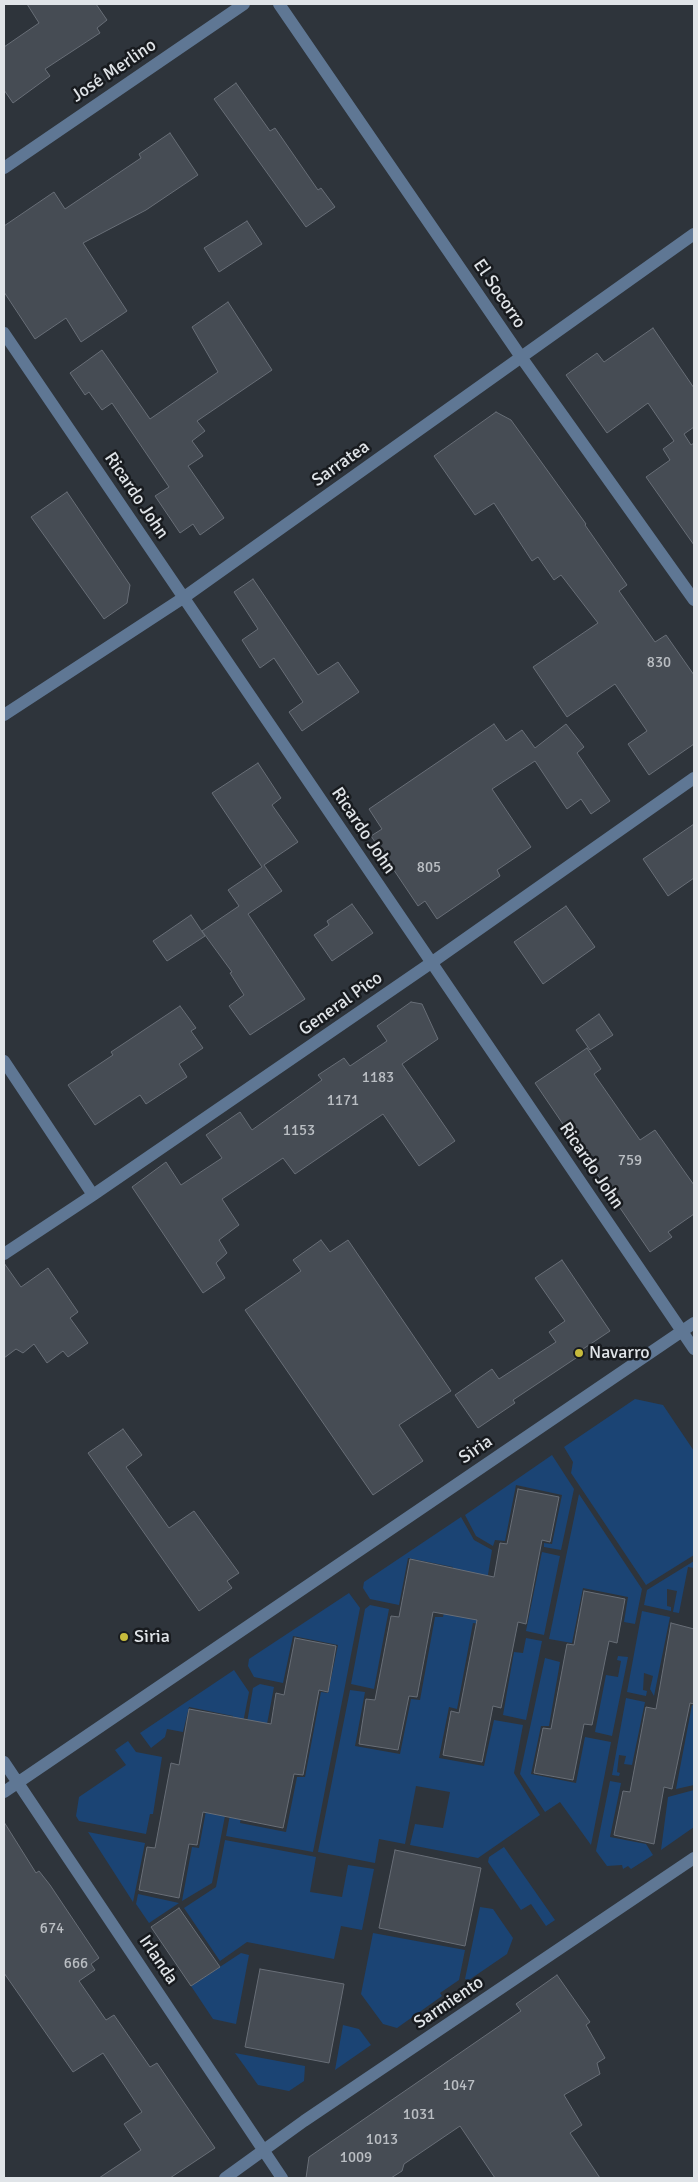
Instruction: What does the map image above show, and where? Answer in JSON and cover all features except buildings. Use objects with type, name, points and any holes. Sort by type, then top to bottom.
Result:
[{"type":"street","name":"José Merlino","points":[[4,168],[244,4]]},
{"type":"street","name":"El Socorro","points":[[279,4],[521,358],[694,600]]},
{"type":"street","name":"Sarratea","points":[[4,715],[183,598],[694,234]]},
{"type":"street","name":"Ricardo John","points":[[4,333],[694,1348]]},
{"type":"street","name":"General Pico","points":[[4,1254],[93,1195],[431,962],[694,778]]},
{"type":"street","points":[[4,1061],[93,1195]]},
{"type":"street","name":"Siria","points":[[4,1792],[694,1323]]},
{"type":"street","name":"Irlanda","points":[[4,1762],[282,2178]]},
{"type":"street","name":"Sarmiento","points":[[225,2178],[694,1858]]},
{"type":"shaded area","points":[[635,1399],[663,1405],[694,1451],[694,1555],[646,1585],[571,1473],[573,1462],[564,1447]]},
{"type":"shaded area","points":[[552,1455],[574,1489],[561,1550],[544,1547],[544,1543],[552,1544],[562,1495],[516,1485],[505,1541],[495,1540],[493,1546],[476,1536],[465,1515]]},
{"type":"shaded area","points":[[579,1494],[642,1589],[635,1624],[624,1622],[628,1597],[583,1588],[572,1643],[549,1639]]},
{"type":"shaded area","points":[[461,1517],[474,1540],[492,1550],[480,1624],[473,1623],[457,1709],[449,1707],[439,1758],[484,1766],[494,1720],[523,1725],[514,1773],[540,1815],[478,1858],[410,1845],[415,1824],[443,1828],[450,1792],[416,1786],[405,1844],[379,1839],[375,1863],[318,1852],[350,1690],[365,1692],[355,1746],[400,1754],[411,1699],[420,1700],[435,1617],[443,1617],[453,1567],[408,1558],[399,1605],[370,1599],[363,1588],[364,1582]]},
{"type":"shaded area","points":[[542,1552],[560,1556],[544,1635],[526,1631]]},
{"type":"shaded area","points":[[694,1561],[694,1568],[688,1567],[679,1613],[673,1612],[677,1591],[667,1589],[667,1606],[671,1607],[671,1611],[644,1605],[647,1590]]},
{"type":"shaded area","points":[[349,1593],[360,1608],[313,1852],[226,1836],[239,1767],[250,1770],[240,1823],[286,1832],[297,1777],[305,1777],[321,1692],[328,1693],[338,1645],[293,1636],[283,1683],[254,1677],[248,1666],[249,1659]]},
{"type":"shaded area","points":[[370,1605],[389,1609],[374,1689],[351,1684],[365,1609]]},
{"type":"shaded area","points":[[642,1611],[670,1617],[654,1696],[650,1689],[653,1676],[644,1673],[643,1690],[647,1691],[646,1696],[627,1692]]},
{"type":"shaded area","points":[[526,1638],[542,1641],[526,1720],[503,1715],[514,1652],[523,1653]]},
{"type":"shaded area","points":[[618,1656],[628,1657],[612,1736],[595,1732],[606,1675],[618,1677],[621,1661],[617,1660]]},
{"type":"shaded area","points":[[545,1658],[560,1662],[549,1726],[541,1726],[531,1774],[576,1783],[585,1737],[611,1742],[591,1845],[560,1802],[545,1812],[520,1774]]},
{"type":"shaded area","points":[[234,1670],[249,1692],[212,1883],[182,1901],[192,1847],[199,1848],[215,1763],[224,1764],[233,1716],[189,1707],[183,1732],[167,1729],[165,1737],[151,1748],[140,1733]]},
{"type":"shaded area","points":[[260,1684],[274,1687],[259,1766],[240,1762],[253,1688]]},
{"type":"shaded area","points":[[626,1698],[645,1702],[632,1765],[624,1764],[626,1756],[619,1755],[617,1772],[620,1773],[619,1776],[612,1775]]},
{"type":"shaded area","points":[[692,1705],[694,1706],[694,1785],[676,1789]]},
{"type":"shaded area","points":[[128,1741],[136,1752],[162,1757],[153,1814],[150,1814],[146,1834],[79,1821],[76,1816],[79,1797],[126,1765],[115,1750]]},
{"type":"shaded area","points":[[610,1781],[621,1783],[610,1837],[646,1844],[653,1855],[631,1869],[628,1866],[623,1869],[622,1865],[607,1866],[596,1851]]},
{"type":"shaded area","points":[[694,1790],[694,1827],[661,1850],[668,1797]]},
{"type":"shaded area","points":[[88,1832],[145,1843],[133,1902]]},
{"type":"shaded area","points":[[225,1840],[316,1857],[310,1892],[342,1897],[348,1865],[374,1869],[362,1930],[341,1926],[334,1959],[247,1942],[220,1961],[184,1908],[216,1887]]},
{"type":"shaded area","points":[[504,1847],[555,1920],[546,1926],[531,1904],[521,1910],[488,1862],[489,1857]]},
{"type":"shaded area","points":[[138,1894],[179,1903],[149,1923],[136,1904]]},
{"type":"shaded area","points":[[480,1907],[493,1909],[513,1938],[507,1954],[469,1980],[465,1979]]},
{"type":"shaded area","points":[[373,1933],[465,1950],[459,1980],[440,1993],[442,1996],[397,2028],[383,2024],[361,1994]]},
{"type":"shaded area","points":[[241,1953],[249,1955],[236,2024],[213,2019],[191,1986]]},
{"type":"shaded area","points":[[343,2025],[359,2029],[371,2045],[335,2070]]},
{"type":"shaded area","points":[[235,2053],[305,2066],[304,2081],[289,2091],[258,2085]]},
{"type":"place","name":"Navarro","points":[[579,1353]]},
{"type":"place","name":"Siria","points":[[124,1637]]}]
